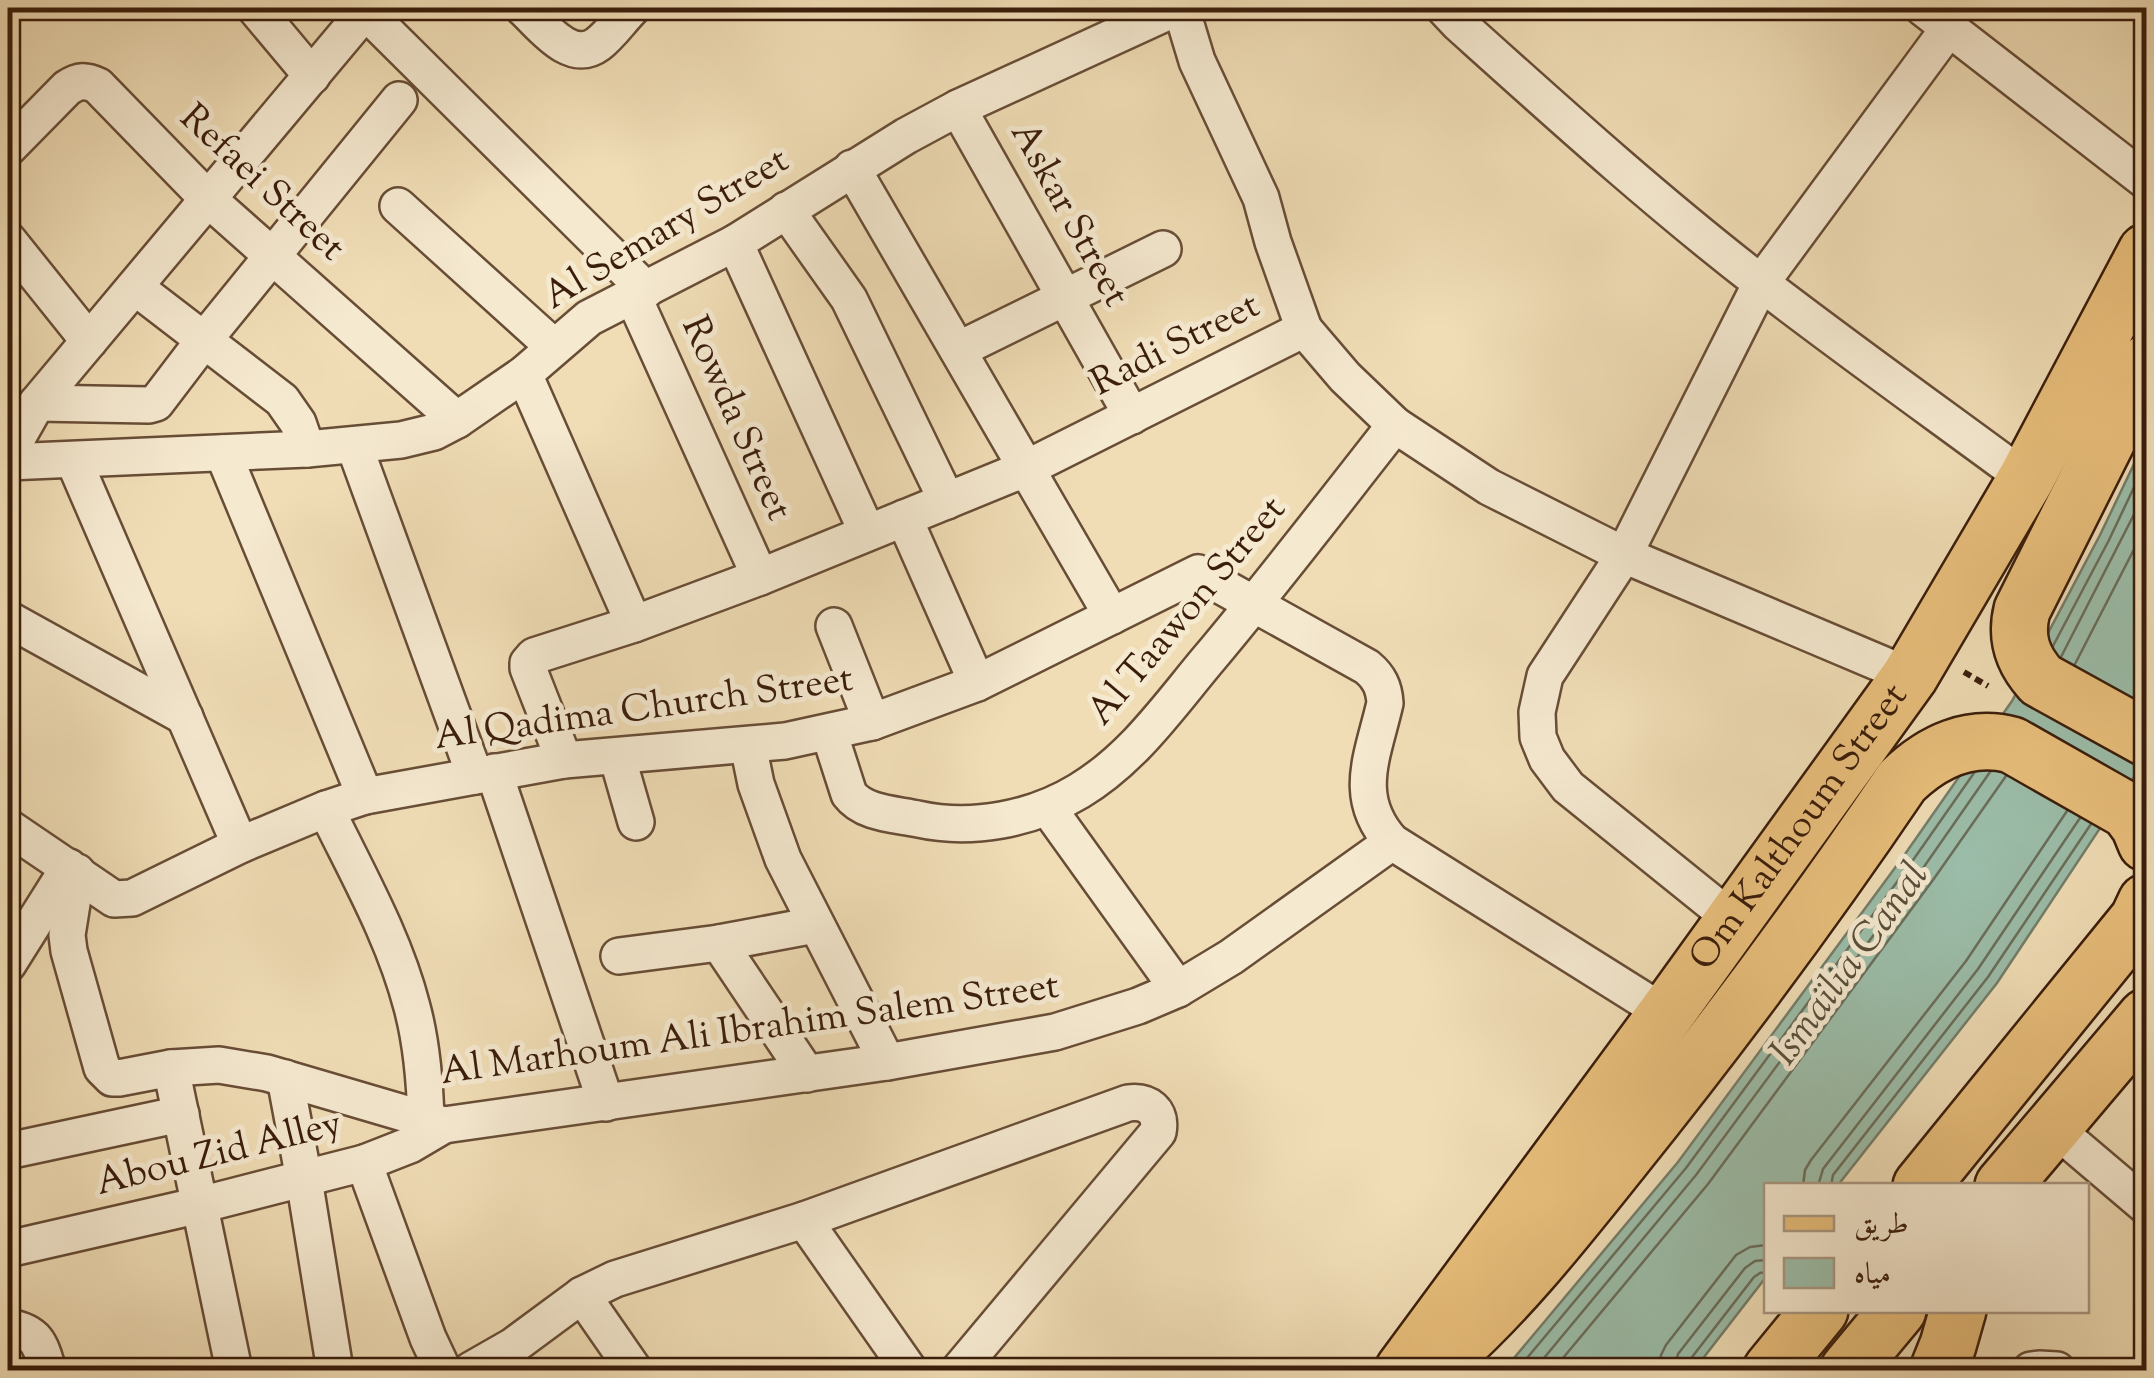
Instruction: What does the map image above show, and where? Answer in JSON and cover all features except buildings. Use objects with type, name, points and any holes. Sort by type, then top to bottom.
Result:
[{"type":"main road","name":"Om Kalthoum Street","points":[[1402,1370],[1733,920],[1930,670],[2146,252]]},
{"type":"main road","points":[[2146,363],[2022,610],[2019,624],[2023,654],[2041,680],[2146,738]]},
{"type":"main road","points":[[1430,1370],[1500,1306],[1543,1258],[1742,1006],[1902,781],[1916,767],[1971,742],[1992,740],[2012,745],[2137,827]]},
{"type":"main road","points":[[1924,1183],[2138,919],[2146,902]]},
{"type":"main road","points":[[2006,1183],[2146,1017]]},
{"type":"main road","points":[[1771,1370],[1818,1313]]},
{"type":"main road","points":[[1848,1370],[1896,1313]]},
{"type":"main road","points":[[1938,1370],[1957,1313]]},
{"type":"street","points":[[255,8],[312,76]]},
{"type":"street","points":[[523,8],[565,46],[587,50],[597,45],[632,8]]},
{"type":"street","points":[[1179,8],[1197,62],[1261,198],[1304,329]]},
{"type":"street","name":"Al Semary Street","points":[[10,445],[74,461],[308,449],[418,437],[457,420],[524,374],[588,318],[735,243],[852,168],[958,108],[1179,8]]},
{"type":"street","points":[[10,445],[38,403],[367,9],[640,293]]},
{"type":"street","points":[[1459,13],[1624,172],[1760,283],[2026,479]]},
{"type":"street","points":[[1733,920],[1568,787],[1547,759],[1538,737],[1537,712],[1546,676],[1624,555],[1760,283],[1936,18],[2146,181]]},
{"type":"street","name":"Refaei Street","points":[[8,148],[67,88],[88,81],[98,86],[208,199],[457,420]]},
{"type":"street","points":[[38,403],[149,406],[160,398],[400,100]]},
{"type":"street","name":"Askar Street","points":[[958,108],[1132,416]]},
{"type":"street","points":[[852,168],[1112,616]]},
{"type":"street","points":[[398,206],[554,347]]},
{"type":"street","points":[[786,210],[850,299],[946,502]]},
{"type":"street","points":[[8,240],[89,341]]},
{"type":"street","points":[[735,243],[867,532]]},
{"type":"street","points":[[958,350],[1163,248]]},
{"type":"street","points":[[135,287],[282,400],[298,423],[308,449]]},
{"type":"street","name":"Rowda Street","points":[[640,293],[760,576]]},
{"type":"street","name":"Radi Street","points":[[564,760],[528,663],[534,656],[634,624],[1028,468],[1304,329],[1334,366],[1395,425],[1489,486],[1624,555],[1930,670]]},
{"type":"street","points":[[524,374],[634,624]]},
{"type":"street","name":"Al Taawon Street","points":[[829,732],[849,794],[869,809],[928,821],[958,822],[1019,816],[1048,808],[1112,767],[1166,713],[1395,425]]},
{"type":"street","points":[[354,445],[485,774],[606,1103]]},
{"type":"street","points":[[224,453],[365,796]]},
{"type":"street","points":[[74,461],[240,845]]},
{"type":"street","points":[[904,518],[977,683]]},
{"type":"street","name":"Al Qadima Church Street","points":[[8,827],[114,899],[123,900],[240,845],[365,796],[564,760],[748,745],[872,722],[977,683],[1198,573],[1367,667],[1382,684],[1385,703],[1367,786],[1368,802],[1381,831],[1392,842],[1666,1014]]},
{"type":"street","points":[[8,620],[185,717]]},
{"type":"street","points":[[834,626],[872,722]]},
{"type":"street","points":[[748,745],[756,784],[783,859],[887,1062]]},
{"type":"street","points":[[617,756],[636,822]]},
{"type":"street","points":[[1048,808],[1178,988]]},
{"type":"street","points":[[326,809],[401,970],[435,1123]]},
{"type":"street","name":"Al Marhoum Ali Ibrahim Salem Street","points":[[73,869],[69,950],[102,1068],[112,1078],[219,1065],[285,1078],[435,1123],[806,1074],[1055,1032],[1138,1006],[1178,988],[1230,957],[1392,842]]},
{"type":"street","points":[[8,964],[73,869]]},
{"type":"street","points":[[619,956],[718,943],[815,924]]},
{"type":"street","points":[[718,943],[806,1074]]},
{"type":"street","points":[[171,1068],[234,1370]]},
{"type":"street","points":[[285,1078],[335,1370]]},
{"type":"street","points":[[471,1370],[513,1346],[582,1296],[615,1279],[804,1220],[1128,1103],[1145,1103],[1160,1123],[1158,1132],[959,1370]]},
{"type":"street","points":[[8,1151],[181,1114]]},
{"type":"street","name":"Abou Zid Alley","points":[[8,1249],[364,1164],[410,1145],[435,1123]]},
{"type":"street","points":[[2053,1127],[2146,1206]]},
{"type":"street","points":[[364,1164],[442,1370]]},
{"type":"street","points":[[804,1220],[909,1370]]},
{"type":"street","points":[[582,1296],[634,1370]]},
{"type":"street","points":[[8,1326],[24,1330],[39,1342],[48,1370]]},
{"type":"street","points":[[2031,1370],[2056,1370]]},
{"type":"path","points":[[1930,670],[1993,690]]},
{"type":"water","name":"Ismaïlia Canal","points":[[2146,439],[2146,759],[1997,983],[1840,1183],[1764,1183],[1764,1280],[1694,1370],[1504,1370],[1678,1162],[1903,857],[2012,701]]}]
